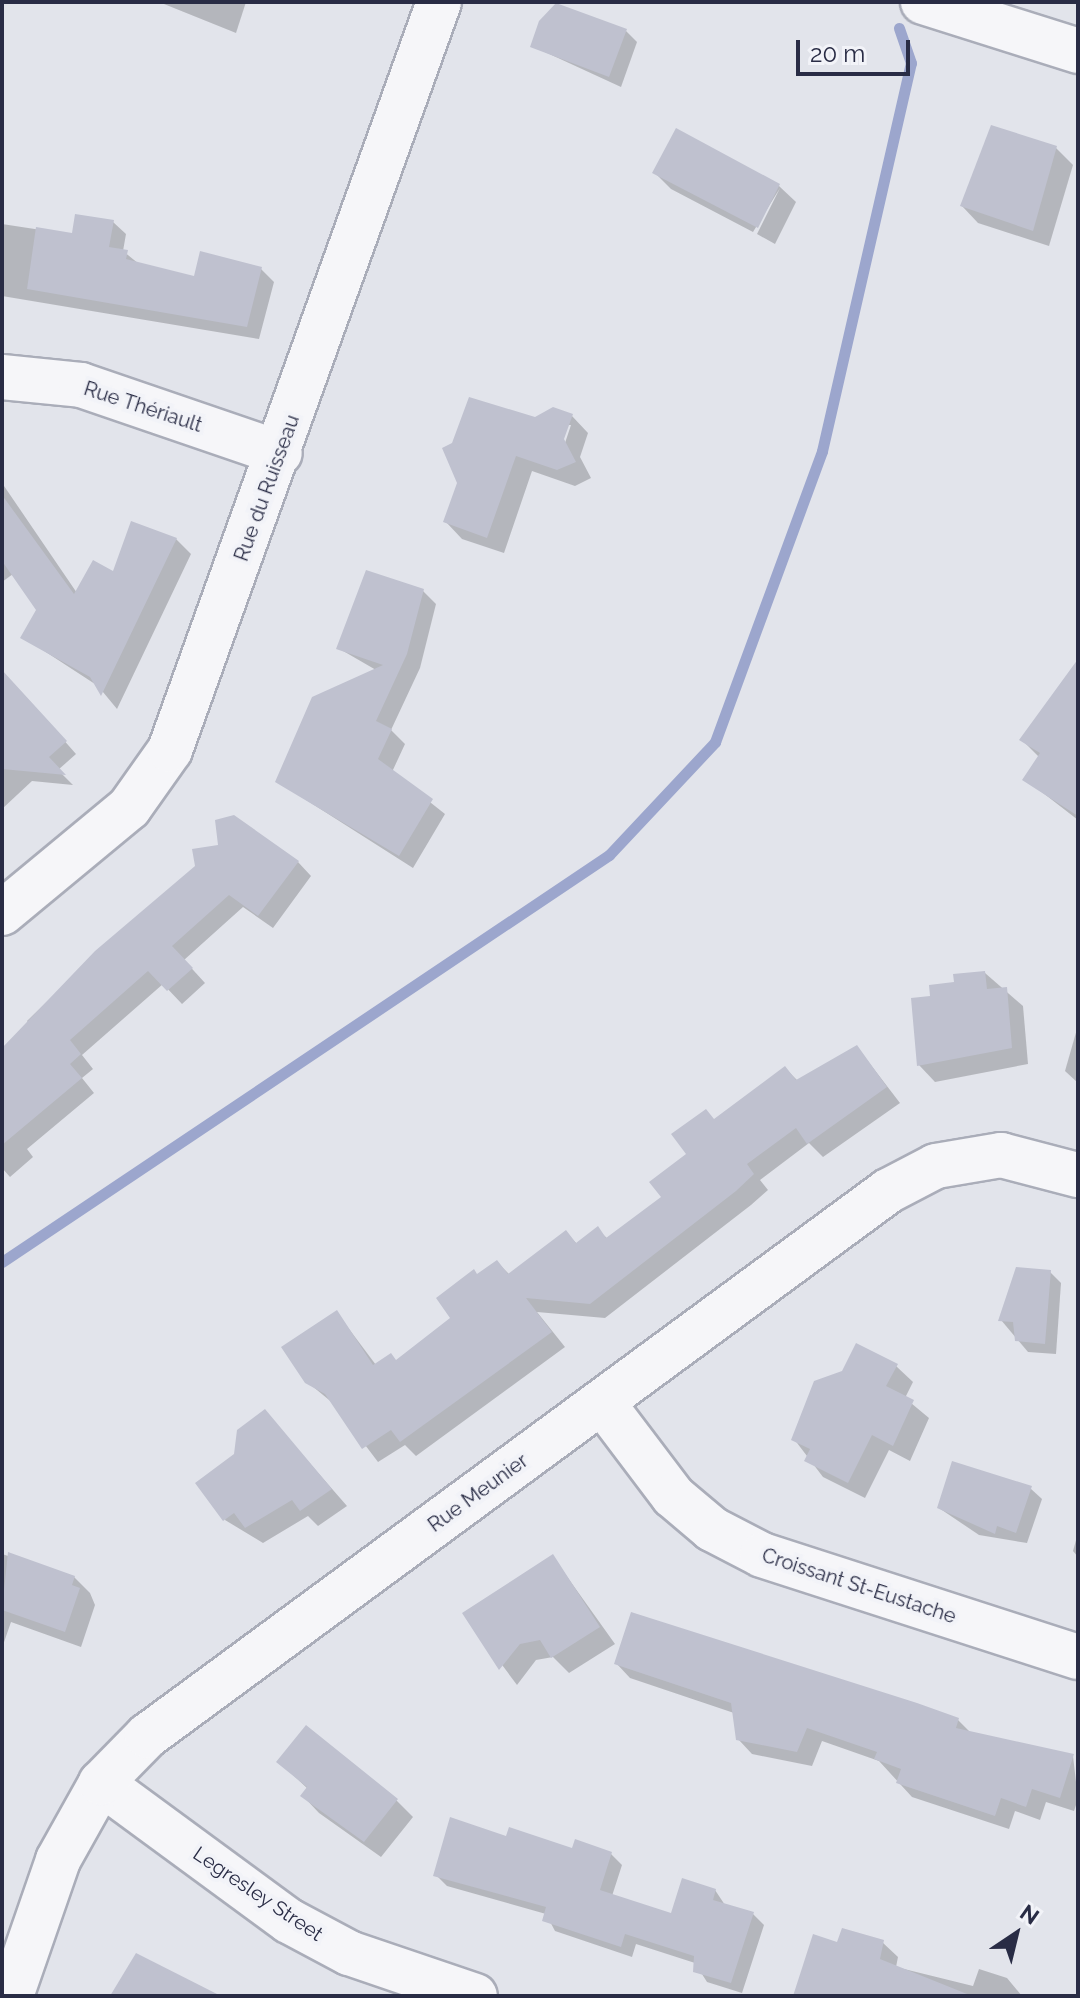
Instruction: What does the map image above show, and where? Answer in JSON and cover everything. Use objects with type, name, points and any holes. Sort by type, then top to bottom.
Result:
[{"type":"street","name":"Rue du Ruisseau","points":[[2,913],[129,808],[170,750],[280,453],[439,2]]},
{"type":"street","points":[[923,2],[1078,51]]},
{"type":"street","name":"Rue Thériault","points":[[2,377],[81,385],[280,453]]},
{"type":"street","name":"Rue Meunier","points":[[11,1996],[58,1860],[101,1783],[147,1736],[888,1191],[936,1166],[1001,1155],[1078,1175]]},
{"type":"street","name":"Croissant St-Eustache","points":[[602,1402],[673,1496],[712,1529],[762,1555],[1078,1657]]},
{"type":"street","name":"Legresley Street","points":[[101,1783],[289,1921],[349,1953],[475,1996]]},
{"type":"building","points":[[556,3],[627,29],[609,77],[530,47],[539,21]]},
{"type":"building","points":[[991,125],[1057,146],[1033,231],[960,206]]},
{"type":"building","points":[[676,128],[780,184],[758,228],[652,173]]},
{"type":"building","points":[[75,214],[114,220],[109,247],[128,250],[126,259],[194,276],[200,251],[262,267],[247,327],[27,289],[36,227],[72,233]]},
{"type":"building","points":[[469,397],[535,417],[553,407],[573,414],[564,439],[576,462],[557,470],[516,456],[487,538],[443,522],[457,483],[442,448],[452,443]]},
{"type":"building","points":[[2,495],[74,594],[93,560],[113,571],[131,521],[177,538],[101,696],[90,677],[20,638],[36,610],[2,561]]},
{"type":"building","points":[[366,570],[424,589],[407,654],[376,721],[392,729],[378,759],[433,799],[399,856],[275,782],[312,697],[383,665],[336,649]]},
{"type":"building","points":[[1078,659],[1078,816],[1022,780],[1040,753],[1019,740]]},
{"type":"building","points":[[2,670],[67,741],[49,757],[66,775],[2,769]]},
{"type":"building","points":[[234,815],[299,861],[258,916],[229,895],[172,946],[193,968],[167,991],[148,971],[70,1040],[81,1054],[70,1064],[82,1078],[2,1145],[2,1048],[95,951],[195,866],[192,849],[218,845],[215,820]]},
{"type":"building","points":[[985,971],[987,989],[1007,987],[1012,1048],[917,1066],[911,998],[930,996],[929,985],[954,982],[953,974]]},
{"type":"building","points":[[857,1045],[887,1087],[807,1144],[796,1128],[747,1164],[754,1174],[736,1191],[590,1304],[526,1298],[552,1332],[400,1442],[391,1430],[362,1449],[325,1394],[305,1383],[281,1347],[337,1310],[373,1365],[391,1353],[396,1360],[450,1318],[436,1298],[474,1269],[477,1274],[497,1260],[508,1274],[566,1230],[576,1243],[598,1226],[606,1238],[661,1197],[649,1182],[686,1154],[671,1134],[706,1109],[714,1119],[785,1066],[796,1080]]},
{"type":"building","points":[[1016,1267],[1051,1270],[1045,1344],[1015,1341],[1013,1322],[998,1321]]},
{"type":"building","points":[[856,1343],[898,1364],[886,1386],[914,1400],[893,1446],[872,1435],[848,1483],[804,1461],[810,1449],[791,1440],[814,1381],[842,1371]]},
{"type":"building","points":[[265,1409],[332,1489],[300,1511],[292,1500],[245,1528],[234,1513],[223,1521],[195,1483],[234,1454],[237,1430]]},
{"type":"building","points":[[952,1461],[1032,1486],[1016,1533],[997,1526],[995,1534],[937,1508]]},
{"type":"building","points":[[8,1552],[75,1576],[72,1585],[80,1588],[65,1632],[2,1610]]},
{"type":"building","points":[[553,1554],[600,1627],[551,1658],[540,1640],[520,1644],[499,1670],[462,1613]]},
{"type":"building","points":[[631,1612],[917,1703],[959,1718],[956,1728],[1074,1754],[1060,1798],[1032,1789],[1026,1807],[1001,1798],[995,1816],[896,1783],[901,1769],[874,1759],[877,1752],[807,1728],[797,1752],[736,1740],[731,1703],[614,1664]]},
{"type":"building","points":[[306,1725],[398,1799],[364,1842],[300,1796],[307,1787],[276,1762]]},
{"type":"building","points":[[450,1817],[506,1836],[509,1827],[572,1848],[575,1839],[612,1852],[600,1890],[671,1913],[682,1878],[716,1889],[713,1900],[754,1912],[731,1983],[693,1972],[694,1956],[625,1934],[621,1947],[542,1921],[546,1907],[433,1876]]},
{"type":"building","points":[[842,1928],[884,1940],[880,1959],[972,1996],[793,1996],[813,1934],[837,1942]]},
{"type":"building","points":[[136,1953],[221,1996],[110,1996]]},
{"type":"waterway","points":[[2,1262],[609,855],[715,742],[822,451],[911,63],[899,28]]}]
